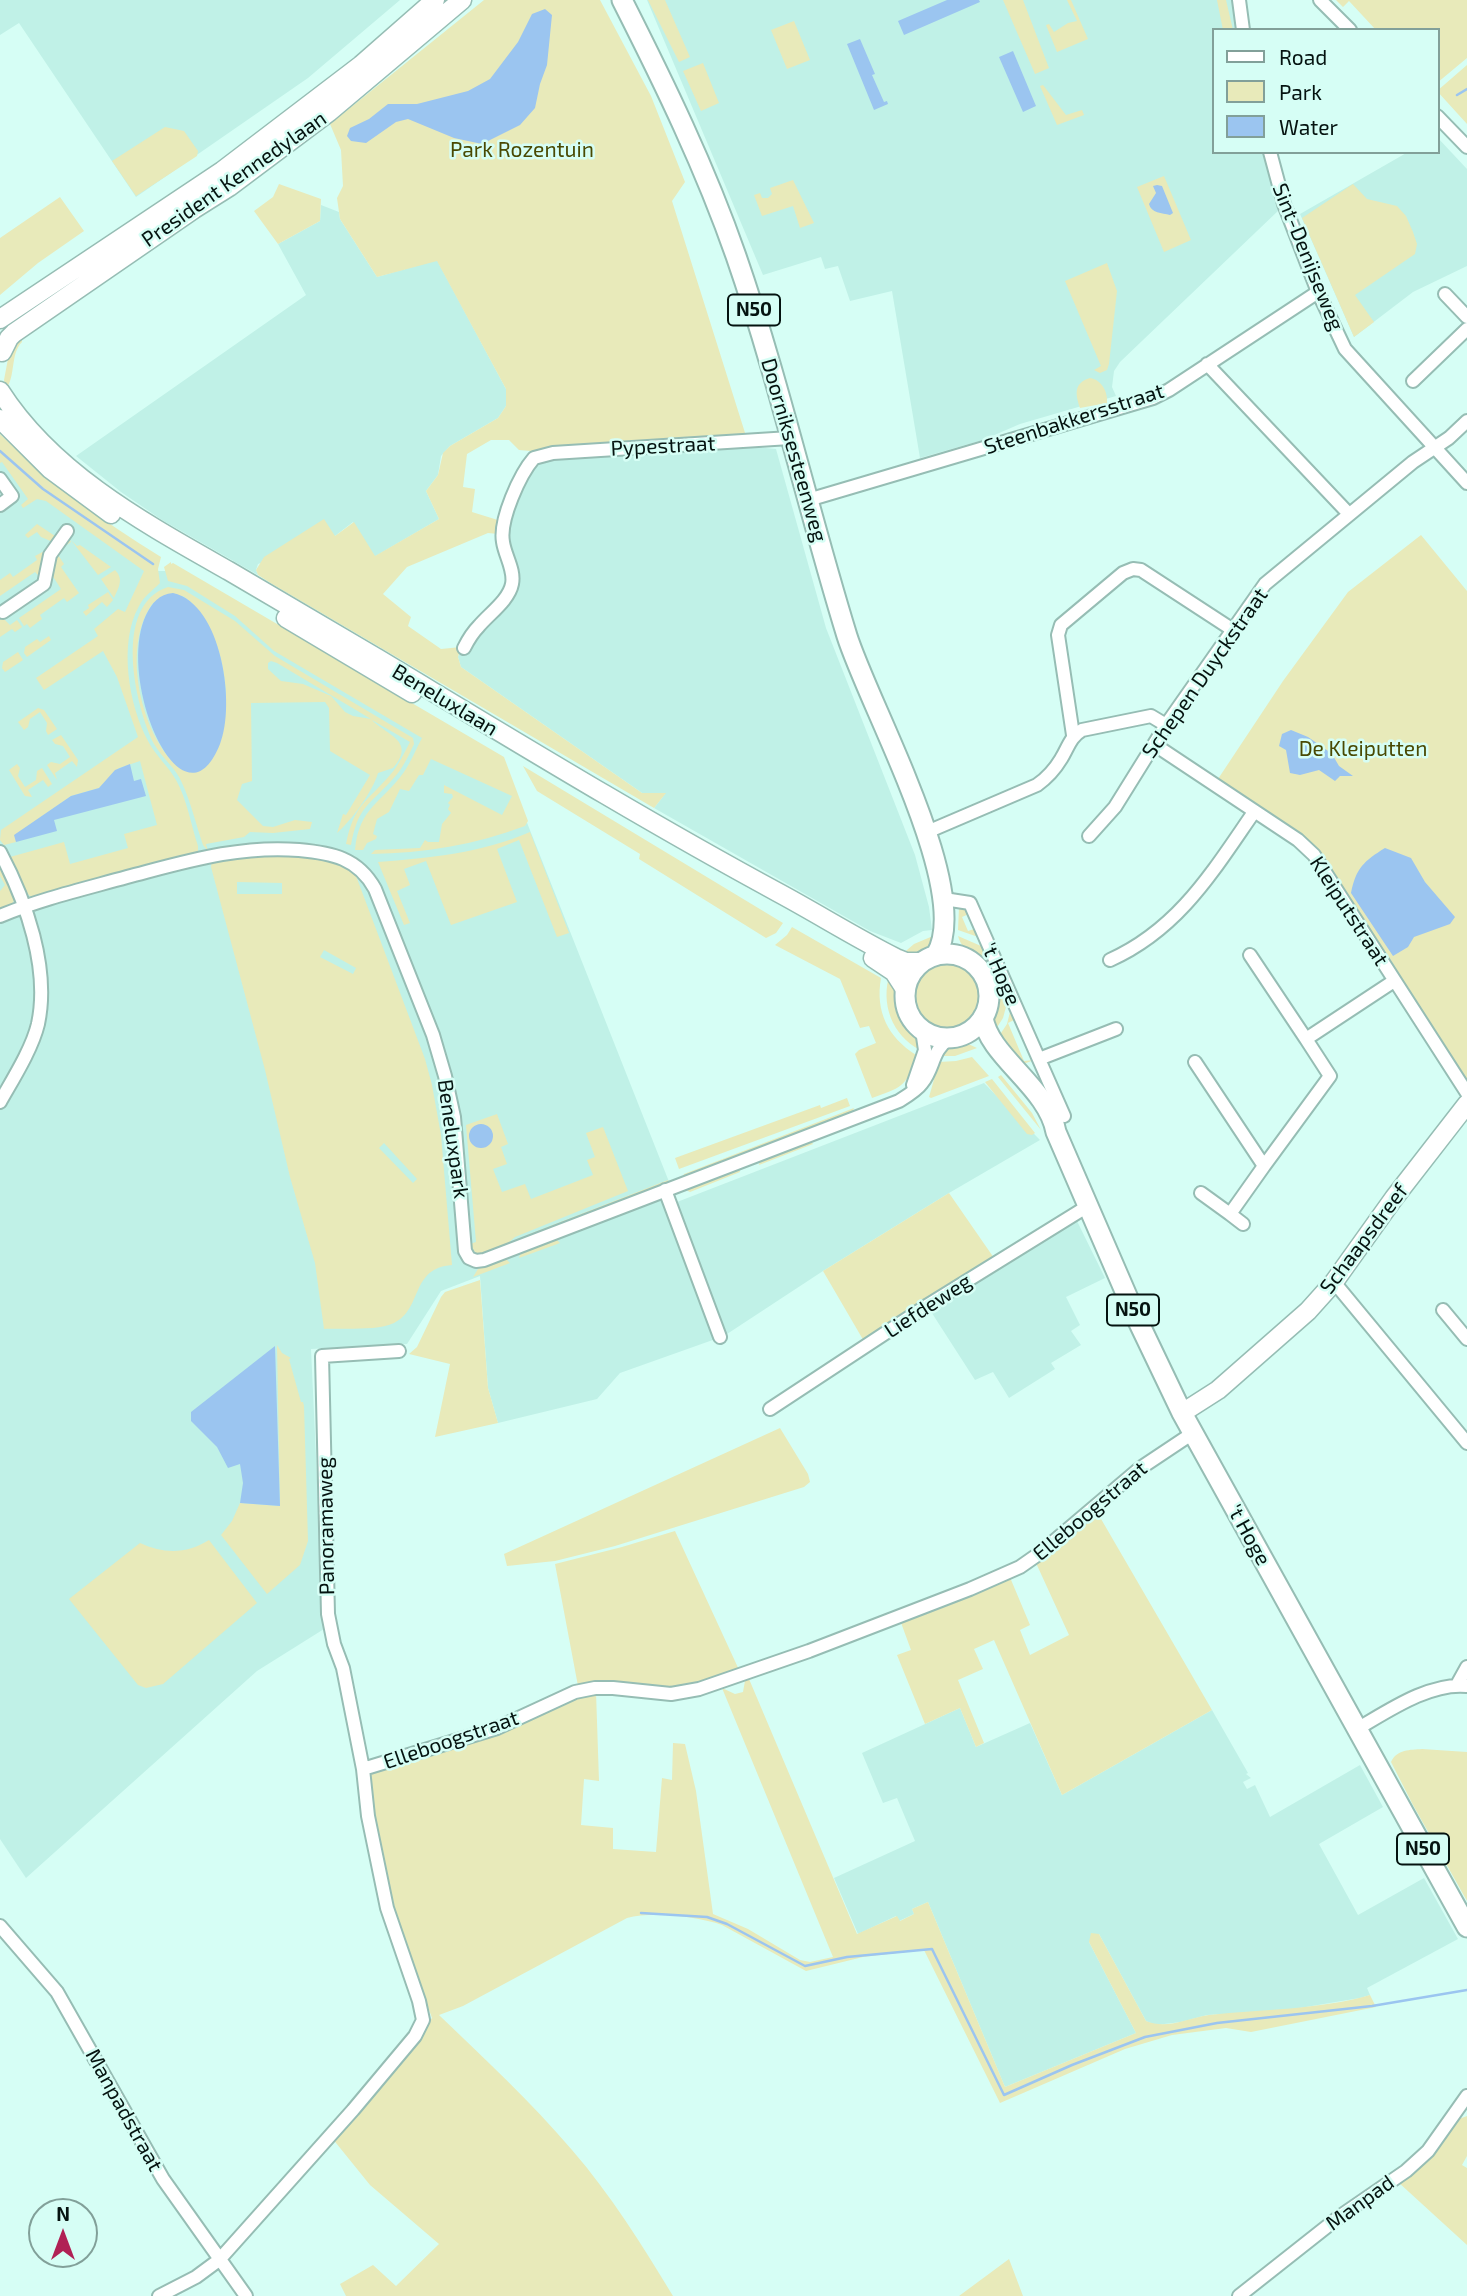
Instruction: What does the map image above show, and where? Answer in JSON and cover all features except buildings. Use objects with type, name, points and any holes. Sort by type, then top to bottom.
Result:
[{"type":"main road","name":"President Kennedylaan","points":[[0,319],[222,171],[361,65],[435,0]]},
{"type":"main road","name":"President Kennedylaan","points":[[1,352],[14,333],[194,209],[219,195],[329,112],[462,0]]},
{"type":"main road","name":"Doorniksesteenweg","points":[[621,0],[686,129],[727,231],[751,302],[848,639],[861,672]]},
{"type":"main road","name":"Beneluxlaan","points":[[0,391],[34,432],[79,475],[140,521],[176,543],[323,626],[747,877],[901,961],[929,958]]},
{"type":"main road","name":"Beneluxlaan","points":[[0,419],[50,469],[130,527],[436,708],[493,735],[890,968],[898,975],[905,989]]},
{"type":"main road","name":"'t Hoge","points":[[861,672],[927,832],[949,899],[955,943],[962,957]]},
{"type":"main road","name":"'t Hoge","points":[[929,958],[943,937],[949,899]]},
{"type":"main road","points":[[929,958],[946,954],[962,957],[977,967],[985,978],[988,999],[983,1017],[957,1036]]},
{"type":"main road","name":"N50","points":[[905,989],[914,970],[929,958]]},
{"type":"main road","points":[[905,989],[909,1013],[922,1030]]},
{"type":"main road","name":"'t Hoge","points":[[983,1017],[989,1036],[1060,1124],[1088,1206],[1137,1320],[1182,1413],[1467,1927]]},
{"type":"main road","name":"N50","points":[[922,1030],[936,1036],[957,1036]]},
{"type":"main road","name":"'t Hoge","points":[[957,1036],[983,1048],[1023,1093],[1044,1124],[1060,1124]]},
{"type":"main road","name":"Schaapsdreef","points":[[1182,1413],[1218,1391],[1308,1311],[1334,1282],[1394,1198],[1467,1104]]},
{"type":"street","points":[[1238,0],[1243,28]]},
{"type":"street","points":[[1320,0],[1348,28]]},
{"type":"street","points":[[1439,118],[1467,147]]},
{"type":"street","name":"Sint-Denijseweg","points":[[1271,154],[1284,204],[1318,292],[1345,349],[1467,483]]},
{"type":"street","name":"Steenbakkersstraat","points":[[808,500],[1153,398],[1318,292]]},
{"type":"street","points":[[1445,294],[1467,317]]},
{"type":"street","points":[[1413,381],[1467,329]]},
{"type":"street","points":[[1208,364],[1349,514]]},
{"type":"street","name":"Schepen Duyckstraat","points":[[1089,836],[1115,807],[1166,725],[1265,584],[1467,421]]},
{"type":"street","name":"Pypestraat","points":[[464,648],[511,587],[512,576],[502,540],[503,529],[522,476],[536,456],[790,438]]},
{"type":"street","points":[[0,479],[12,496],[0,505]]},
{"type":"street","points":[[3,612],[44,583],[50,555],[67,531]]},
{"type":"street","points":[[927,832],[1037,785],[1046,779],[1061,760],[1073,735],[1058,635],[1061,625],[1124,573],[1133,569],[1141,570],[1234,630]]},
{"type":"street","points":[[1073,735],[1082,730],[1151,716],[1166,725]]},
{"type":"street","name":"Kleiputstraat","points":[[1155,745],[1298,840],[1314,855],[1467,1093]]},
{"type":"street","points":[[1110,960],[1170,922],[1197,894],[1254,812]]},
{"type":"street","name":"Beneluxpark","points":[[24,905],[235,851],[281,848],[327,852],[343,857],[365,873],[375,889],[439,1053],[454,1117],[468,1257],[476,1261],[484,1261],[898,1101],[924,1080],[935,1052],[957,1036]]},
{"type":"street","points":[[0,852],[14,877],[24,905],[41,989],[38,1025],[0,1102]]},
{"type":"street","name":"'t Hoge","points":[[949,899],[970,903],[1040,1059],[1060,1124]]},
{"type":"street","points":[[0,916],[24,905]]},
{"type":"street","points":[[1230,1214],[1330,1076],[1250,955]]},
{"type":"street","points":[[1306,1039],[1394,981]]},
{"type":"street","points":[[1040,1059],[1116,1029]]},
{"type":"street","points":[[911,1092],[925,1050],[922,1030]]},
{"type":"street","points":[[1195,1062],[1264,1166]]},
{"type":"street","points":[[665,1190],[720,1337]]},
{"type":"street","points":[[1201,1193],[1243,1224]]},
{"type":"street","name":"Liefdeweg","points":[[770,1409],[928,1305],[1088,1206]]},
{"type":"street","points":[[1334,1282],[1467,1443]]},
{"type":"street","points":[[1443,1310],[1467,1339]]},
{"type":"street","name":"Panoramaweg","points":[[363,1769],[343,1668],[334,1644],[328,1614],[322,1356],[399,1351]]},
{"type":"street","name":"Elleboogstraat","points":[[159,2296],[196,2277],[219,2260],[353,2110],[415,2036],[424,2020],[387,1908],[368,1816],[363,1769],[497,1728],[575,1692],[613,1688],[671,1694],[699,1689],[809,1651],[970,1589],[1020,1567],[1072,1527],[1108,1493],[1193,1433]]},
{"type":"street","points":[[1357,1729],[1401,1703],[1425,1693],[1462,1685],[1467,1667]]},
{"type":"street","name":"Manpadstraat","points":[[0,1926],[57,1992],[163,2179],[246,2296]]},
{"type":"street","name":"Manpad","points":[[1239,2296],[1339,2217],[1406,2171],[1428,2151],[1467,2096]]},
{"type":"shaded area","points":[[0,0],[400,0],[308,78],[136,197],[19,23],[0,35]]},
{"type":"shaded area","points":[[647,0],[1234,0],[1240,28],[1212,28],[1212,154],[1267,154],[1279,210],[1120,362],[1114,371],[1112,387],[1116,396],[1020,424],[983,440],[920,458],[892,291],[850,301],[838,266],[825,269],[821,257],[763,275]]},
{"type":"shaded area","points":[[1439,139],[1467,169],[1467,266],[1413,292],[1354,337],[1300,214],[1405,154],[1439,154]]},
{"type":"shaded area","points":[[321,205],[339,212],[340,219],[377,277],[437,260],[506,389],[506,406],[498,418],[450,446],[441,456],[438,475],[426,491],[439,519],[374,557],[353,522],[335,536],[258,564],[258,575],[162,520],[76,456],[306,295],[278,244],[320,221]]},
{"type":"shaded area","points":[[745,446],[776,449],[826,628],[915,855],[929,907],[932,930],[923,931],[901,943],[870,931],[654,808],[665,794],[642,793],[461,667],[458,657],[461,647],[514,588],[506,536],[519,488],[539,459]]},
{"type":"shaded area","points":[[0,454],[156,571],[166,571],[505,767],[677,1202],[984,1083],[1040,1140],[823,1271],[724,1336],[620,1373],[597,1399],[498,1423],[488,1388],[480,1276],[441,1291],[407,1344],[311,1349],[324,1629],[257,1671],[26,1878],[0,1839]]},
{"type":"shaded area","points":[[1076,1219],[1105,1278],[1066,1297],[1080,1325],[1071,1331],[1081,1345],[1051,1363],[1055,1369],[1009,1398],[993,1372],[975,1380],[928,1307]]},
{"type":"shaded area","points":[[960,1708],[976,1747],[1030,1723],[1062,1795],[1212,1710],[1248,1773],[1246,1774],[1251,1778],[1243,1782],[1247,1789],[1255,1785],[1270,1817],[1360,1765],[1383,1807],[1319,1844],[1358,1915],[1424,1878],[1458,1939],[1367,1988],[1370,1995],[1360,1998],[1282,2011],[1207,2015],[1156,2025],[1146,2021],[1099,1934],[1089,1942],[1136,2033],[1005,2087],[928,1902],[912,1909],[914,1914],[899,1921],[896,1916],[858,1934],[834,1878],[915,1841],[897,1798],[883,1803],[862,1753]]},
{"type":"green space","name":"Park Rozentuin","points":[[484,0],[600,0],[651,96],[685,182],[672,201],[746,436],[531,451],[519,450],[509,440],[491,440],[467,454],[463,487],[475,489],[472,512],[501,521],[498,534],[488,533],[407,567],[383,594],[411,617],[408,626],[441,649],[461,647],[458,657],[461,667],[642,793],[666,793],[654,808],[272,584],[258,575],[256,570],[264,557],[324,519],[335,536],[354,522],[375,556],[439,519],[426,491],[438,475],[443,453],[450,446],[498,418],[506,406],[506,389],[437,261],[377,277],[340,219],[337,198],[343,186],[341,150],[330,124]]},
{"type":"green space","points":[[648,0],[665,0],[690,57],[679,62]]},
{"type":"green space","points":[[1003,0],[1023,0],[1049,68],[1035,74]]},
{"type":"green space","points":[[1067,0],[1071,0],[1088,39],[1057,52],[1046,25],[1049,24],[1054,32],[1077,21]]},
{"type":"green space","points":[[1217,0],[1226,0],[1233,28],[1223,28]]},
{"type":"green space","points":[[1336,0],[1467,0],[1467,58],[1439,81],[1439,28],[1374,28],[1349,1],[1343,7]]},
{"type":"green space","points":[[794,21],[810,60],[787,69],[771,30]]},
{"type":"green space","points":[[703,63],[719,103],[701,111],[683,71]]},
{"type":"green space","points":[[1467,65],[1467,124],[1439,93],[1439,89]]},
{"type":"green space","points":[[1043,85],[1066,115],[1082,110],[1084,115],[1057,125],[1040,86]]},
{"type":"green space","points":[[165,127],[184,131],[198,151],[197,156],[136,196],[112,161]]},
{"type":"green space","points":[[1164,176],[1191,240],[1164,252],[1137,187]]},
{"type":"green space","points":[[793,180],[814,223],[800,228],[793,206],[762,216],[754,195],[760,193],[762,198],[768,198],[772,194],[770,188]]},
{"type":"green space","points":[[279,184],[321,199],[320,221],[278,244],[254,211],[273,197]]},
{"type":"green space","points":[[1353,184],[1367,199],[1397,206],[1406,216],[1417,244],[1415,254],[1355,295],[1374,322],[1354,337],[1302,218]]},
{"type":"green space","points":[[60,197],[84,231],[38,263],[0,295],[0,238]]},
{"type":"green space","points":[[1107,263],[1117,291],[1109,364],[1107,370],[1100,373],[1094,370],[1101,366],[1065,281]]},
{"type":"green space","points":[[21,334],[22,342],[18,347],[6,389],[4,380],[10,348]]},
{"type":"green space","points":[[1090,378],[1103,387],[1107,403],[1080,408],[1078,386]]},
{"type":"green space","points":[[0,434],[77,500],[161,557],[158,569],[160,583],[143,599],[133,621],[129,638],[128,674],[141,727],[183,795],[198,854],[37,896],[30,896],[26,892],[10,857],[64,842],[70,864],[128,848],[124,834],[157,825],[140,761],[119,768],[99,788],[71,796],[15,835],[16,842],[4,845],[0,840],[1,830],[138,737],[117,677],[103,651],[44,690],[36,678],[98,636],[94,629],[118,609],[125,612],[144,571],[46,501],[37,499],[23,508],[21,505],[28,499],[2,462],[0,463]]},
{"type":"green space","points":[[37,524],[55,536],[61,531],[53,542],[41,537],[37,532],[28,538],[25,535]]},
{"type":"green space","name":"De Kleiputten","points":[[1421,535],[1467,591],[1467,1085],[1387,954],[1316,849],[1295,829],[1218,779],[1283,681],[1348,592]]},
{"type":"green space","points":[[70,540],[71,542],[56,552]]},
{"type":"green space","points":[[71,540],[77,546],[80,545],[111,567],[98,575]]},
{"type":"green space","points":[[48,549],[40,577],[35,572],[0,596],[0,580],[10,573],[13,577],[37,560],[35,556]]},
{"type":"green space","points":[[56,552],[64,564],[61,567],[79,593],[67,602],[64,598],[40,615],[42,619],[30,628],[27,624],[24,626],[19,618],[61,589],[50,572]]},
{"type":"green space","points":[[171,562],[504,757],[528,821],[525,826],[449,847],[371,854],[375,850],[420,848],[425,840],[439,842],[442,824],[451,813],[448,803],[453,797],[452,794],[444,793],[444,785],[502,815],[512,796],[431,759],[423,775],[419,775],[409,791],[400,789],[389,812],[377,819],[373,834],[377,836],[376,839],[367,843],[363,850],[355,850],[357,836],[366,815],[404,772],[422,738],[274,651],[235,616],[187,586],[168,581],[164,567]]},
{"type":"green space","points":[[115,570],[120,580],[114,598],[101,579]]},
{"type":"green space","points":[[168,587],[184,590],[235,621],[275,656],[413,738],[414,744],[402,768],[361,815],[351,845],[346,844],[357,812],[393,771],[410,742],[372,720],[401,745],[400,759],[393,768],[378,773],[361,805],[337,833],[343,814],[346,815],[370,775],[330,751],[329,708],[325,702],[251,703],[252,781],[242,784],[237,800],[263,826],[273,827],[295,820],[312,822],[310,829],[273,833],[250,832],[244,837],[206,844],[208,851],[203,845],[182,783],[154,744],[140,706],[135,682],[134,635],[140,614],[151,597]],"holes":[[[183,596],[198,610],[210,629],[219,652],[224,677],[224,727],[217,749],[206,766],[174,763],[152,729],[139,685],[138,640],[144,620],[153,603]],[[268,663],[277,663],[371,719],[345,712],[331,696],[303,684],[281,681],[268,669]]]},
{"type":"green space","points":[[108,592],[113,600],[107,607],[102,602],[86,616],[83,612],[89,608],[88,605]]},
{"type":"green space","points":[[3,618],[10,625],[17,620],[22,627],[15,632],[12,629],[0,637],[0,620]]},
{"type":"green space","points":[[49,636],[51,640],[27,657],[24,653],[25,647],[37,639],[40,642]]},
{"type":"green space","points":[[18,652],[23,660],[5,672],[2,668],[3,662]]},
{"type":"green space","points":[[38,708],[44,710],[57,729],[48,735],[47,723],[40,712],[30,719],[24,730],[18,722]]},
{"type":"green space","points":[[61,735],[78,760],[77,767],[72,761],[55,773],[57,780],[47,765],[51,762],[60,764],[70,757],[63,746],[52,740]]},
{"type":"green space","points":[[17,764],[20,768],[18,776],[25,787],[36,780],[37,771],[42,768],[52,784],[48,787],[43,780],[28,790],[32,797],[25,796],[9,770]]},
{"type":"green space","points":[[523,766],[783,923],[776,933],[766,938],[639,859],[640,854],[537,791]]},
{"type":"green space","points":[[530,832],[569,933],[557,937],[519,840],[497,849],[517,902],[451,925],[426,861],[404,869],[410,885],[397,891],[410,923],[404,925],[378,862],[474,850]]},
{"type":"green space","points":[[253,854],[328,857],[353,868],[425,1059],[441,1135],[452,1265],[429,1273],[403,1317],[387,1326],[324,1329],[315,1263],[290,1177],[265,1070],[211,867],[212,860]],"holes":[[[237,882],[282,883],[282,894],[237,894]],[[324,950],[356,968],[353,974],[320,957]],[[384,1143],[417,1179],[413,1183],[379,1148]]]},
{"type":"green space","points":[[0,863],[15,899],[12,904],[0,910],[0,891],[5,885],[0,876]]},
{"type":"green space","points":[[965,905],[971,913],[962,917],[968,931],[977,928],[981,938],[958,930],[959,907]]},
{"type":"green space","points":[[792,927],[881,978],[880,1002],[886,1023],[898,1040],[916,1055],[910,1074],[902,1085],[872,1098],[855,1054],[876,1043],[869,1026],[860,1028],[840,979],[775,945]]},
{"type":"green space","points":[[933,936],[927,952],[918,956],[900,956],[914,944]]},
{"type":"green space","points":[[958,936],[981,946],[1006,1007],[1003,1018],[992,1035],[992,982],[989,974],[964,947]]},
{"type":"green space","points":[[946,960],[965,966],[975,976],[981,995],[975,1014],[965,1024],[946,1030],[927,1024],[917,1014],[911,995],[917,976],[927,966]]},
{"type":"green space","points":[[890,973],[902,1010],[917,1034],[920,1050],[902,1036],[891,1017],[887,996]]},
{"type":"green space","points":[[1011,1008],[1016,1019],[1008,1023],[1024,1061],[1034,1060],[1018,1066],[999,1036],[1007,1024]]},
{"type":"green space","points":[[964,1042],[977,1048],[955,1056],[938,1056],[952,1043]]},
{"type":"green space","points":[[972,1057],[989,1076],[929,1097],[939,1062]]},
{"type":"green space","points":[[1001,1075],[1032,1113],[1041,1130],[998,1077]]},
{"type":"green space","points":[[992,1079],[1035,1133],[1027,1134],[985,1082]]},
{"type":"green space","points":[[847,1098],[850,1106],[679,1169],[675,1158],[820,1105],[821,1108]]},
{"type":"green space","points":[[854,1108],[852,1113],[682,1178],[684,1174]]},
{"type":"green space","points":[[497,1114],[508,1144],[501,1147],[507,1164],[493,1169],[502,1192],[525,1184],[531,1199],[593,1175],[587,1160],[595,1157],[586,1133],[603,1127],[628,1191],[515,1237],[492,1253],[476,1254],[470,1244],[476,1242],[466,1125]]},
{"type":"green space","points":[[810,1140],[813,1144],[759,1165],[760,1159]]},
{"type":"green space","points":[[739,1168],[740,1172],[690,1192],[686,1190],[686,1188]]},
{"type":"green space","points":[[668,1180],[669,1184],[511,1245],[517,1239]]},
{"type":"green space","points":[[949,1193],[994,1258],[865,1343],[823,1271]]},
{"type":"green space","points":[[556,1239],[560,1243],[519,1258],[521,1252]]},
{"type":"green space","points":[[505,1258],[510,1263],[473,1277],[478,1269]]},
{"type":"green space","points":[[480,1280],[488,1388],[498,1423],[435,1437],[450,1364],[409,1354],[417,1347],[445,1292]]},
{"type":"green space","points":[[277,1345],[282,1353],[291,1358],[289,1359],[304,1406],[308,1541],[300,1565],[267,1594],[221,1535],[232,1521],[240,1503],[280,1506]]},
{"type":"green space","points":[[780,1428],[808,1474],[810,1482],[804,1487],[615,1546],[555,1561],[507,1566],[504,1554]]},
{"type":"green space","points":[[1097,1512],[1212,1710],[1062,1795],[994,1640],[974,1649],[983,1669],[958,1680],[984,1743],[976,1747],[960,1708],[925,1724],[897,1655],[911,1650],[900,1620],[1009,1575],[1030,1625],[1020,1630],[1030,1655],[1069,1635],[1036,1563]]},
{"type":"green space","points":[[675,1531],[740,1672],[687,1689],[578,1686],[555,1564]]},
{"type":"green space","points":[[209,1540],[257,1603],[163,1684],[146,1688],[138,1685],[69,1599],[140,1543],[175,1551],[192,1548]]},
{"type":"green space","points":[[749,1679],[857,1934],[897,1916],[900,1921],[914,1914],[912,1909],[928,1902],[1005,2087],[1136,2033],[1089,1942],[1091,1933],[1099,1934],[1146,2021],[1169,2024],[1209,2015],[1310,2006],[1370,1995],[1376,2007],[1251,2032],[1226,2028],[1172,2035],[1125,2049],[1000,2103],[924,1950],[863,1957],[806,1971],[712,1922],[661,1915],[627,1918],[463,2006],[439,2015],[524,2098],[586,2167],[626,2221],[673,2296],[346,2296],[340,2284],[373,2265],[396,2286],[439,2244],[370,2185],[332,2138],[432,2018],[393,1910],[367,1778],[373,1773],[563,1700],[596,1692],[599,1781],[584,1779],[581,1825],[613,1828],[613,1849],[656,1852],[662,1778],[672,1780],[673,1743],[685,1744],[696,1791],[713,1914],[748,1929],[800,1960],[810,1962],[833,1957],[722,1688],[735,1694],[743,1692],[745,1681]]},
{"type":"green space","points":[[1422,1749],[1467,1752],[1467,1901],[1391,1762],[1400,1752]]},
{"type":"green space","points":[[1467,2116],[1467,2156],[1462,2165],[1467,2168],[1467,2245],[1398,2182],[1435,2148],[1459,2119]]},
{"type":"green space","points":[[1009,2259],[1023,2296],[959,2296]]},
{"type":"water","points":[[947,0],[980,2],[904,35],[898,21]]},
{"type":"water","points":[[545,9],[552,15],[547,65],[535,108],[520,125],[482,144],[454,138],[408,119],[396,122],[366,143],[351,141],[347,136],[350,128],[369,119],[388,104],[417,104],[468,91],[490,79],[518,42],[532,14]]},
{"type":"water","points":[[860,39],[875,74],[872,75],[884,102],[887,101],[888,104],[874,110],[847,44]]},
{"type":"water","points":[[1013,51],[1036,106],[1023,112],[999,57]]},
{"type":"water","points":[[1153,186],[1162,186],[1173,213],[1170,215],[1150,207],[1149,204],[1156,193]]},
{"type":"water","points":[[173,593],[190,601],[203,616],[214,635],[225,682],[225,727],[220,744],[205,768],[188,772],[172,761],[158,739],[146,709],[139,676],[139,643],[146,615],[156,600]]},
{"type":"water","points":[[1291,730],[1324,748],[1332,754],[1339,766],[1353,776],[1340,776],[1335,781],[1319,770],[1300,775],[1290,773],[1286,750],[1279,746],[1282,734]]},
{"type":"water","points":[[130,764],[134,781],[141,779],[146,796],[54,820],[57,831],[16,842],[14,835],[71,796],[99,788],[115,770]]},
{"type":"water","points":[[1385,848],[1411,858],[1425,882],[1455,917],[1450,924],[1414,937],[1408,947],[1393,956],[1351,893],[1355,877],[1362,866]]},
{"type":"water","points":[[481,1124],[489,1128],[493,1136],[489,1144],[481,1148],[473,1144],[469,1136],[473,1128]]},
{"type":"water","points":[[275,1346],[280,1506],[240,1503],[243,1483],[240,1464],[228,1468],[217,1447],[191,1421],[191,1412]]},
{"type":"waterway","points":[[1457,95],[1467,89]]},
{"type":"waterway","points":[[0,451],[43,489],[153,564]]},
{"type":"waterway","points":[[641,1913],[707,1917],[727,1924],[805,1966],[847,1957],[932,1949],[1004,2095],[1145,2037],[1217,2023],[1372,2006],[1467,1990]]}]
